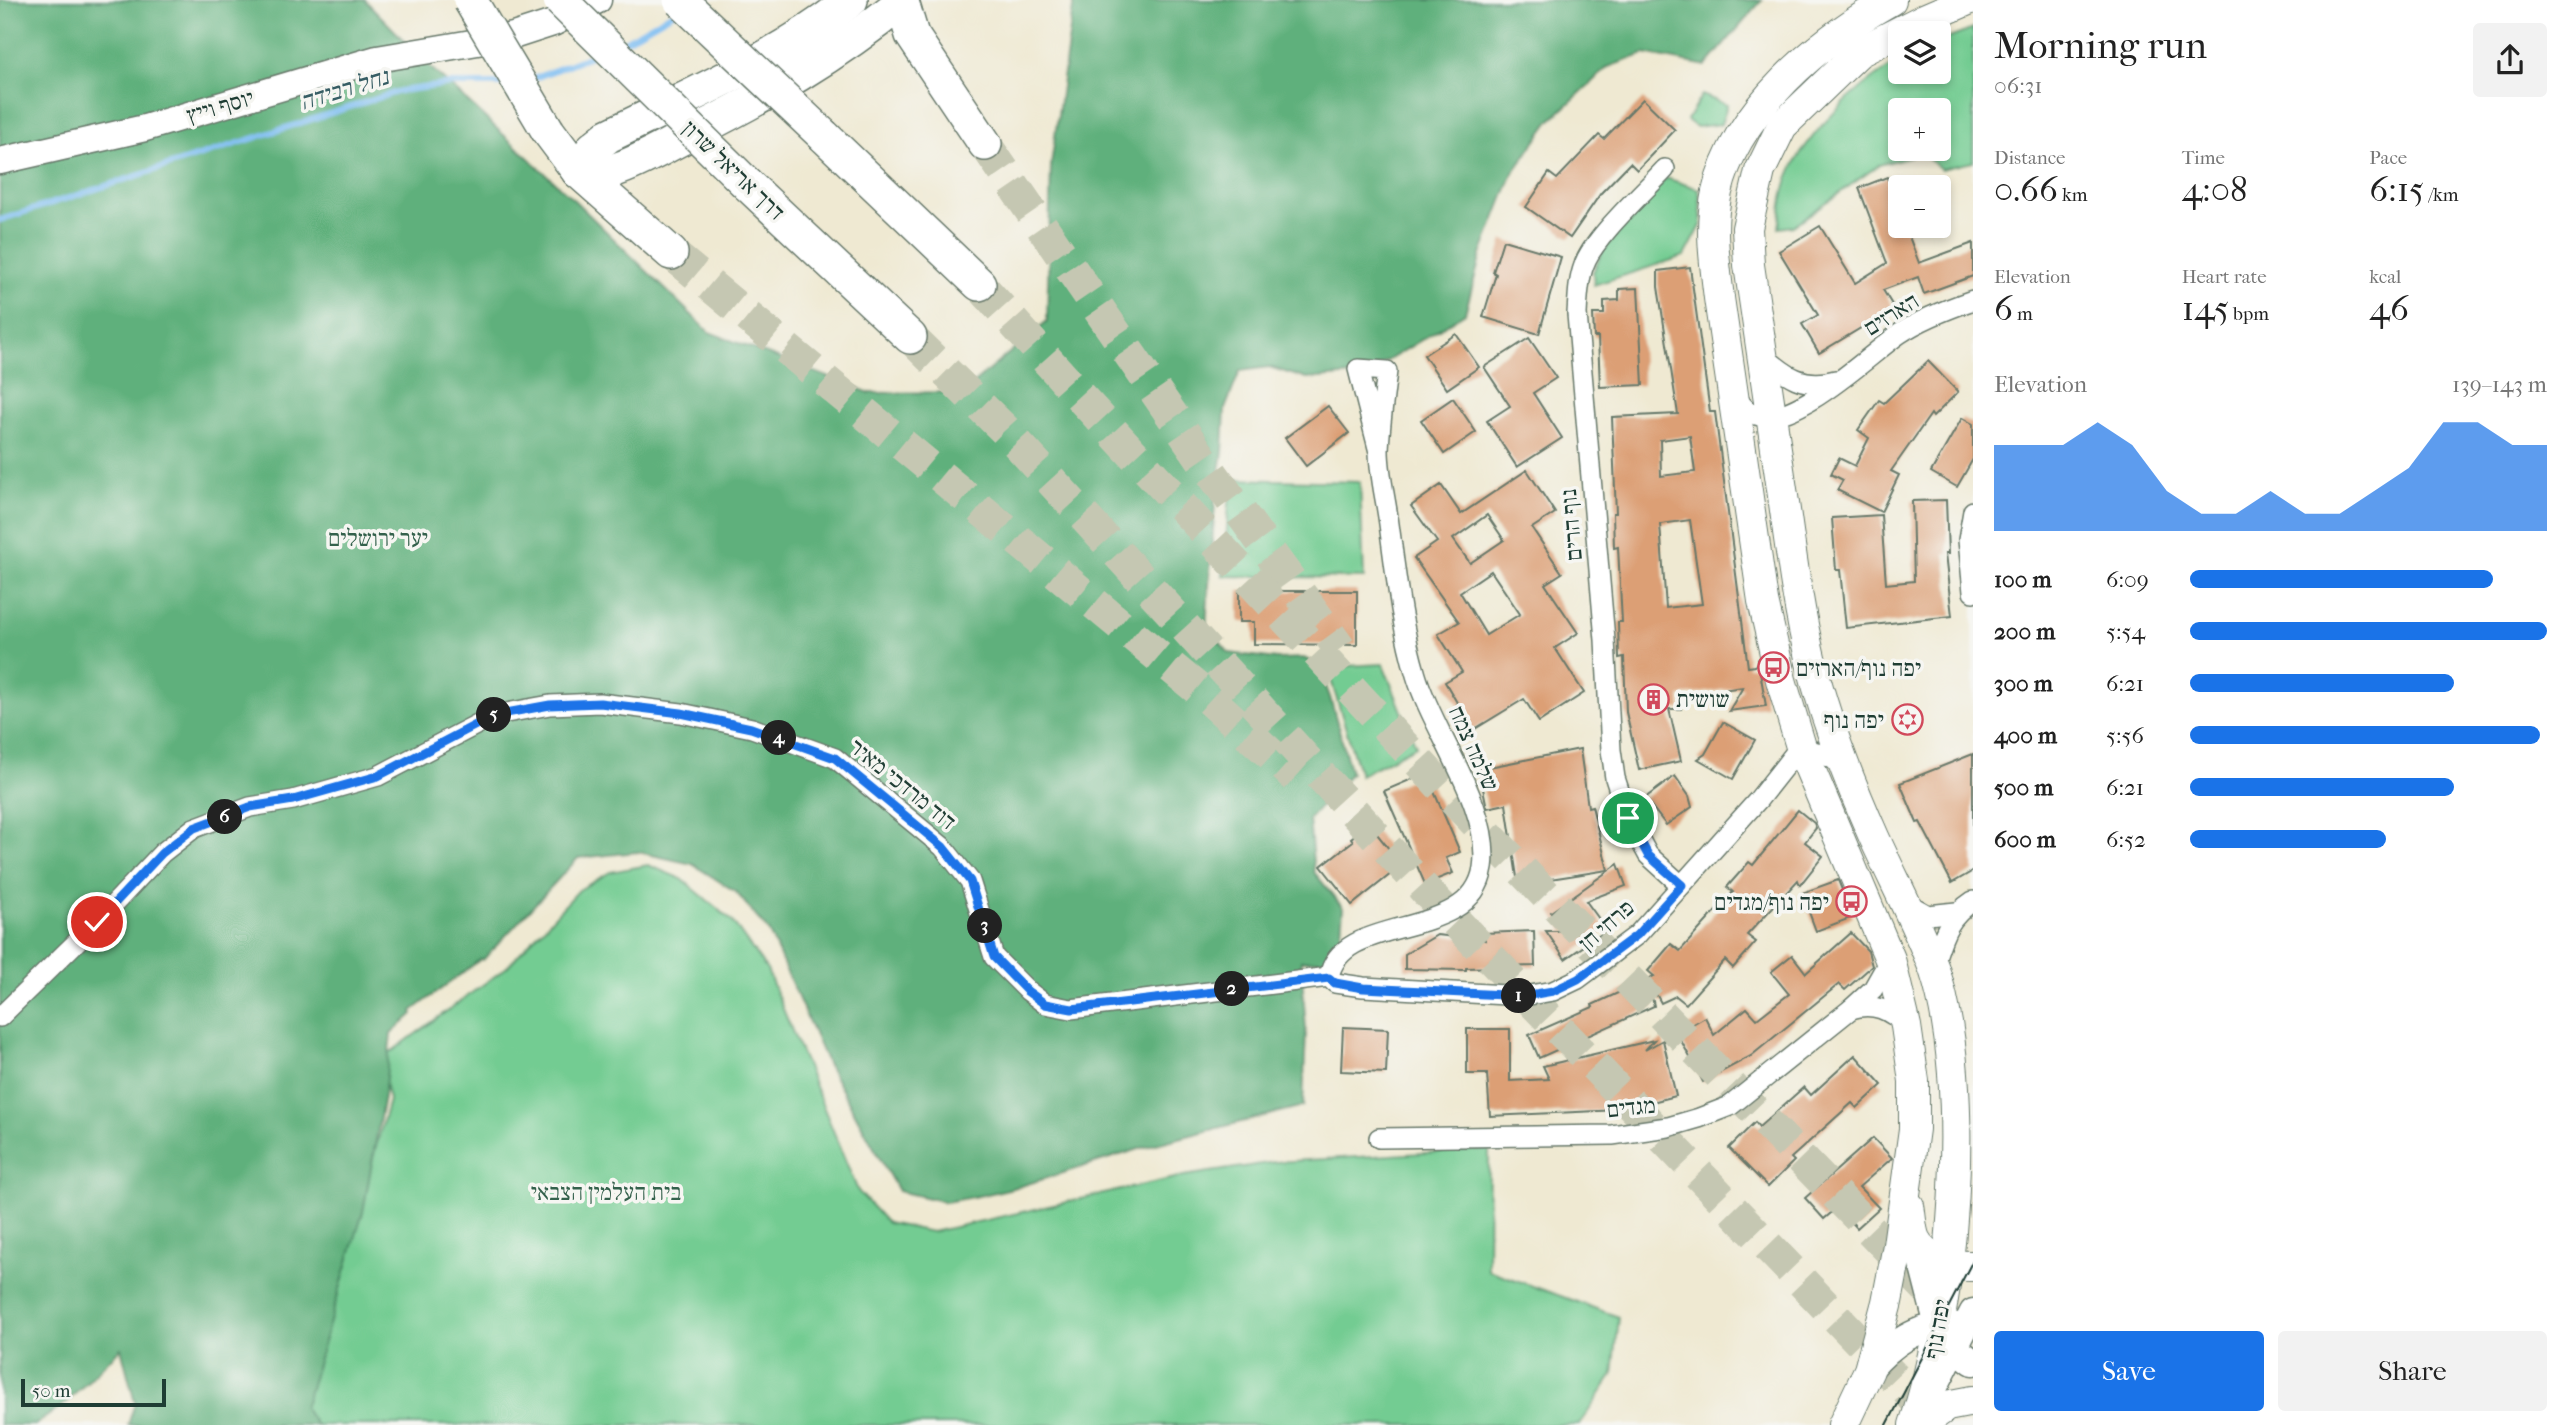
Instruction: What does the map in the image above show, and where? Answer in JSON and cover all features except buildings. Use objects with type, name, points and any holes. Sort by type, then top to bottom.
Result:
[{"type":"highway","points":[[470,0],[548,131],[578,171],[671,253]]},
{"type":"highway","name":"דרך אריאל שרון","points":[[560,0],[835,269],[910,337]]},
{"type":"highway","points":[[680,0],[979,284]]},
{"type":"highway","points":[[578,171],[593,148],[608,136],[753,64],[814,28],[851,0]]},
{"type":"highway","points":[[578,171],[614,171],[733,112],[805,73],[869,29],[903,1]]},
{"type":"highway","points":[[903,1],[907,25],[912,35],[985,144]]},
{"type":"main road","name":"יוסף וייץ","points":[[0,161],[145,128],[377,59],[513,36],[553,23],[597,0]]},
{"type":"main road","points":[[1843,1425],[1869,1370],[1887,1301],[1914,1129],[1914,1082],[1906,1026],[1890,959],[1802,750],[1788,705],[1763,601],[1714,248],[1716,195],[1741,135],[1797,67],[1838,35],[1891,0]]},
{"type":"main road","name":"יפה נוף","points":[[1917,1425],[1926,1385],[1963,1334],[1966,1267],[1952,1216],[1956,1146],[1952,1061],[1946,1011],[1933,966],[1845,767],[1811,662],[1799,604],[1749,265],[1747,228],[1760,171],[1782,126],[1859,52],[1968,0]]},
{"type":"main road","points":[[1869,1370],[1898,1341],[1914,1332],[1963,1334],[1916,1240],[1907,1185]]},
{"type":"main road","points":[[1916,1240],[1926,1251],[1966,1267]]},
{"type":"main road","points":[[1917,1425],[1947,1406],[1973,1401]]},
{"type":"street","name":"נוף הרים","points":[[1665,169],[1595,245],[1584,263],[1578,284],[1577,314],[1615,778],[1628,818],[1648,855],[1682,885]]},
{"type":"street","name":"הארזים","points":[[1772,416],[1824,393],[1901,333],[1918,323],[1973,300]]},
{"type":"street","points":[[1763,355],[1777,368],[1804,383],[1818,384],[1840,379]]},
{"type":"street","points":[[1734,391],[1746,410],[1755,415],[1772,416]]},
{"type":"street","name":"שלמה צמח","points":[[1329,978],[1334,961],[1349,948],[1398,928],[1443,916],[1475,890],[1482,871],[1484,853],[1465,782],[1420,687],[1404,630],[1379,452]]},
{"type":"street","points":[[1973,511],[1968,540],[1973,592]]},
{"type":"street","name":"דוד מרדכי מאיר","points":[[0,1017],[97,922],[162,853],[194,828],[250,807],[315,795],[378,776],[495,715],[550,705],[600,703],[681,713],[751,728],[835,758],[943,847],[970,881],[994,957],[1027,991],[1045,1004],[1072,1009],[1329,978]]},
{"type":"street","name":"פרחי חן","points":[[1329,978],[1335,983],[1363,988],[1524,996],[1553,991],[1578,979],[1637,935],[1758,800],[1789,759],[1802,750]]},
{"type":"street","points":[[1802,750],[1830,756],[1845,767]]},
{"type":"street","points":[[1904,901],[1928,915],[1956,912],[1973,901]]},
{"type":"street","points":[[1933,966],[1944,934],[1956,912]]},
{"type":"street","name":"מגדים","points":[[1378,1138],[1612,1135],[1668,1128],[1730,1106],[1873,989],[1890,959]]},
{"type":"street","points":[[1851,1009],[1861,1006],[1879,1007],[1906,1026]]},
{"type":"green space","name":"יער ירושלים","points":[[0,0],[365,0],[429,66],[573,199],[709,332],[870,393],[963,392],[1047,321],[1051,165],[1074,0],[1762,0],[1706,66],[1644,54],[1608,67],[1550,121],[1513,173],[1481,255],[1465,313],[1366,374],[1307,379],[1269,367],[1240,371],[1225,409],[1206,626],[1229,653],[1277,659],[1304,658],[1318,665],[1330,697],[1351,773],[1309,819],[1314,872],[1343,908],[1339,959],[1301,961],[1306,1030],[1303,1106],[1152,1145],[1021,1186],[983,1195],[946,1202],[898,1191],[827,1063],[769,932],[736,892],[692,864],[638,852],[578,858],[483,960],[412,1011],[413,1014],[391,1034],[384,1096],[363,1212],[304,1408],[316,1425],[128,1425],[135,1403],[121,1348],[67,1402],[35,1425],[0,1425]]},
{"type":"green space","points":[[1973,29],[1973,162],[1941,169],[1931,161],[1951,161],[1951,98],[1888,98],[1888,161],[1893,161],[1879,165],[1793,226],[1779,228],[1786,185],[1804,149],[1832,114],[1888,68],[1888,84],[1951,84],[1951,37]]},
{"type":"green space","points":[[1702,95],[1727,105],[1721,124],[1696,127],[1687,120]]},
{"type":"green space","points":[[1666,178],[1699,189],[1702,224],[1685,256],[1594,285],[1593,272],[1602,251]]},
{"type":"green space","points":[[1231,479],[1360,482],[1364,578],[1223,576]]},
{"type":"green space","points":[[1383,664],[1416,746],[1360,775],[1327,667]]},
{"type":"green space","name":"בית העלמין הצבאי","points":[[648,865],[682,879],[731,920],[767,970],[858,1191],[887,1223],[932,1232],[1184,1176],[1275,1162],[1489,1149],[1488,1270],[1619,1317],[1613,1375],[1579,1425],[316,1425],[304,1408],[389,1100],[380,1060],[507,967],[579,890],[610,872]]},
{"type":"waterway","name":"נחל רבידה","points":[[621,43],[678,10]]},
{"type":"waterway","name":"נחל רבידה","points":[[530,80],[598,53]]},
{"type":"waterway","name":"נחל רבידה","points":[[0,220],[400,91],[451,84],[509,84]]},
{"type":"tunnel","points":[[985,144],[1211,472],[1340,649]]},
{"type":"tunnel","points":[[671,253],[1205,695],[1296,777]]},
{"type":"tunnel","points":[[979,284],[1453,799],[1942,1304]]},
{"type":"tunnel","points":[[910,337],[1005,430],[1427,892],[1938,1423]]},
{"type":"tram line","points":[[1887,1425],[1973,1260]]},
{"type":"place","name":"יפה נוף/הארזים","points":[[1773,668]]},
{"type":"place","name":"שושית","points":[[1653,699]]},
{"type":"place","name":"יפה נוף","points":[[1907,720]]},
{"type":"place","name":"יפה נוף/מגדים","points":[[1852,902]]},
{"type":"route","points":[[97,922],[162,853],[194,828],[250,807],[347,787],[378,776],[495,715],[550,705],[600,703],[681,713],[751,728],[835,758],[943,847],[970,881],[994,957],[1027,991],[1045,1004],[1072,1009],[1308,978],[1329,978],[1335,983],[1363,988],[1524,996],[1553,991],[1605,961],[1637,935],[1682,885],[1648,855],[1628,818]]}]
